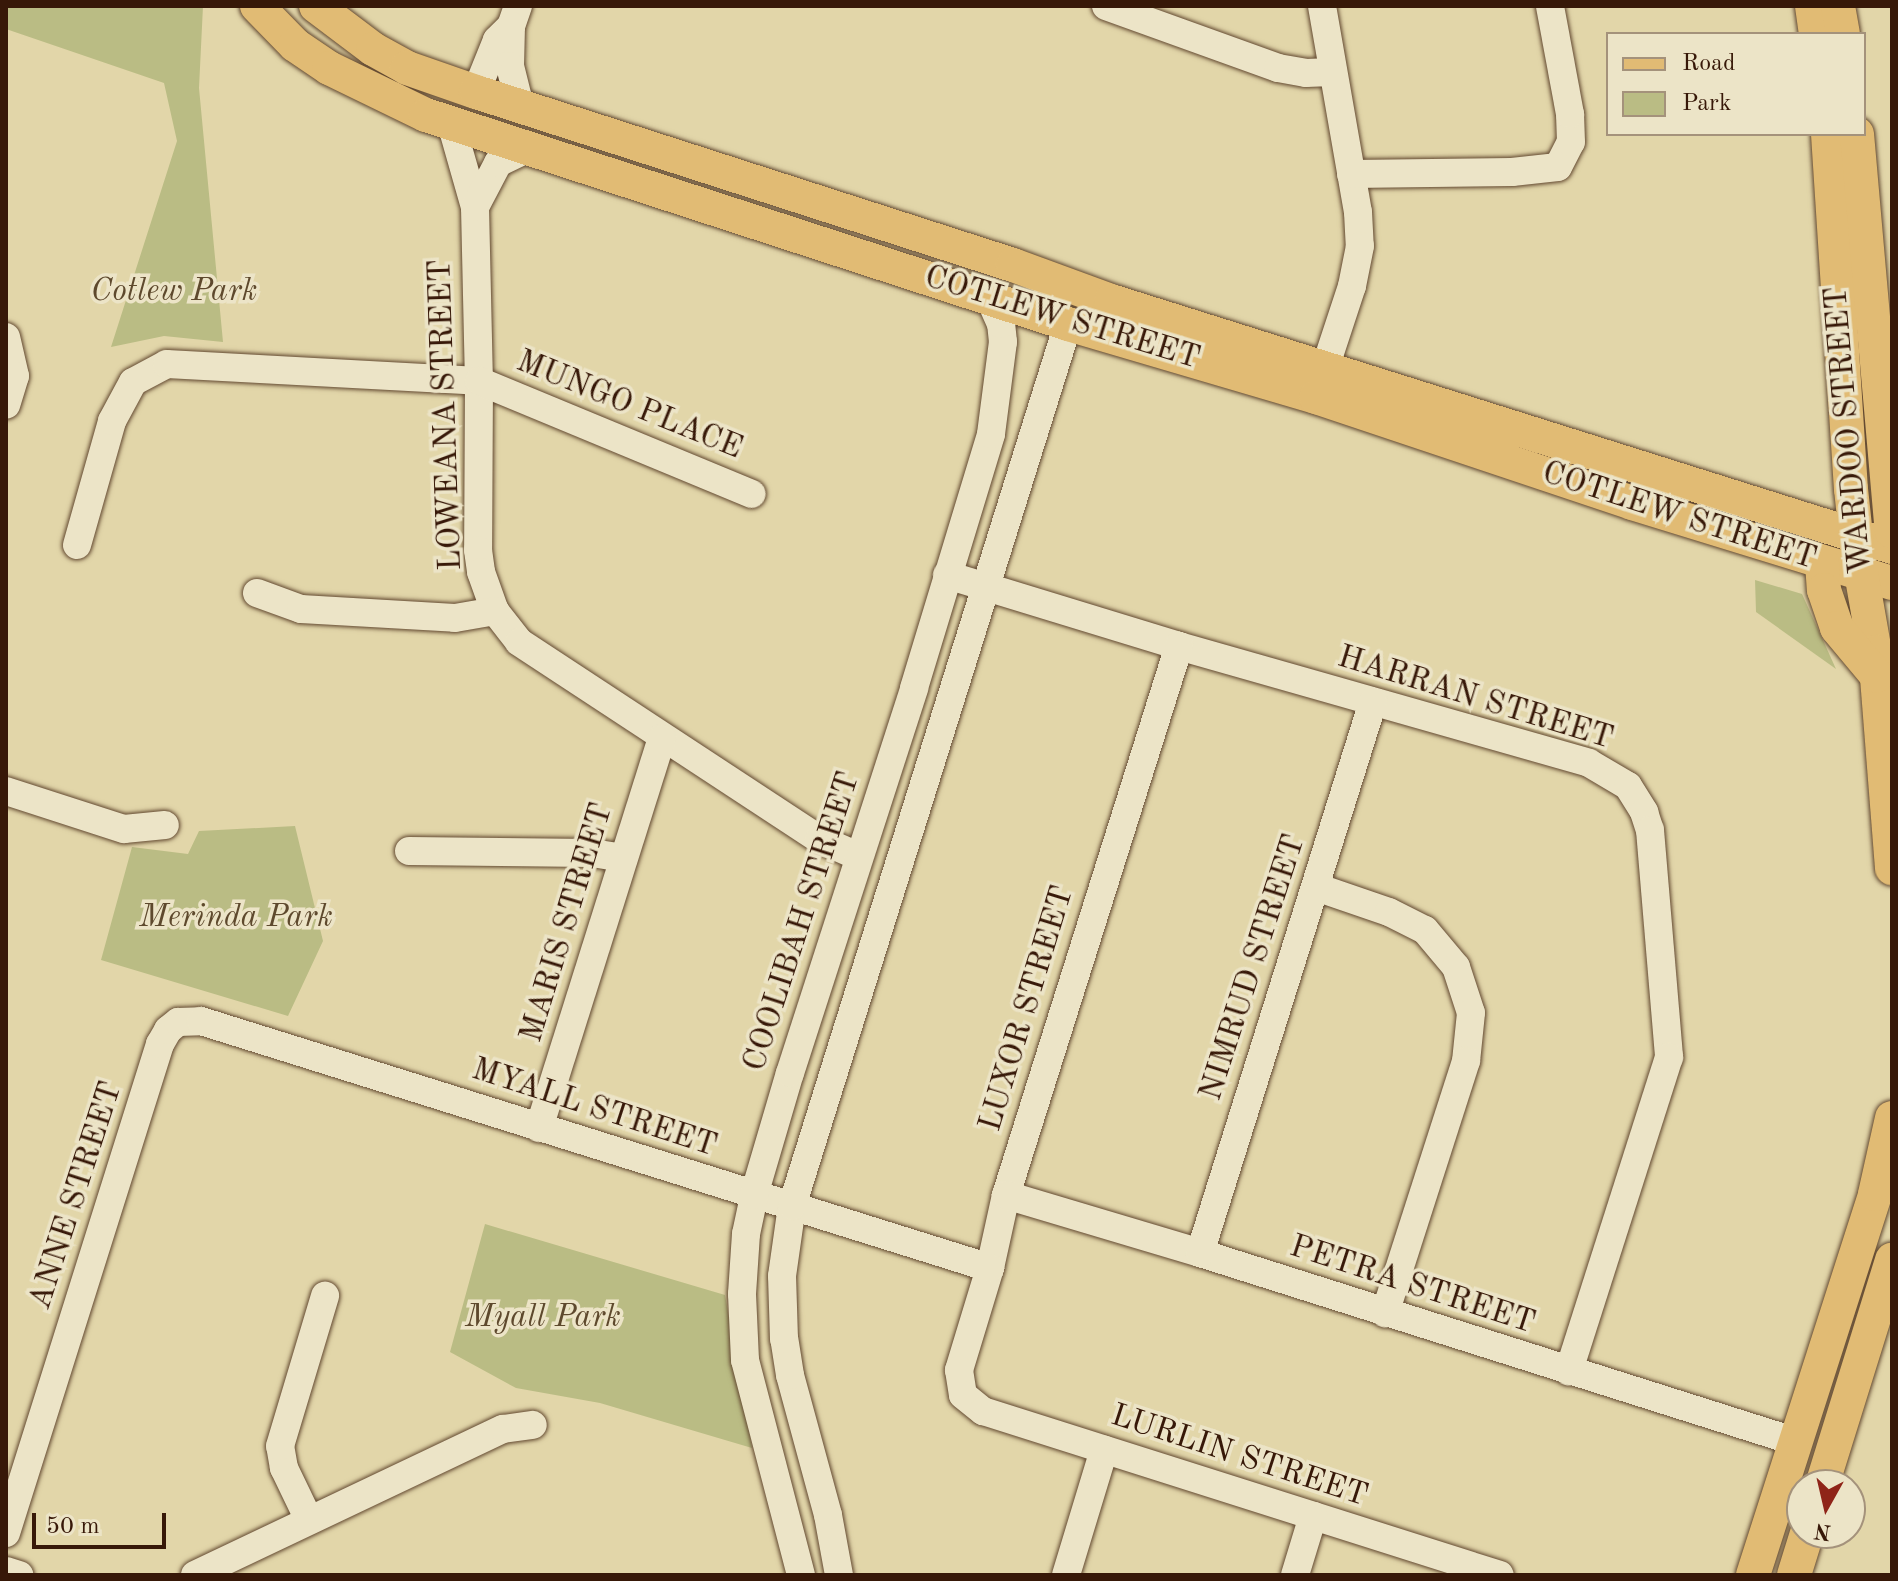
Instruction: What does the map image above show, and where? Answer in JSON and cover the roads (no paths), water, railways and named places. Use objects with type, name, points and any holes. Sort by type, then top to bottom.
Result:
[{"type":"main road","name":"COTLEW STREET","points":[[257,6],[295,45],[329,68],[378,95],[451,123],[1068,324],[1316,397],[1876,579]]},
{"type":"main road","name":"COTLEW STREET","points":[[316,6],[373,49],[407,68],[476,92],[1013,265],[1111,301],[1892,547]]},
{"type":"main road","points":[[1812,6],[1816,32]]},
{"type":"main road","points":[[1838,6],[1843,32]]},
{"type":"main road","points":[[476,92],[485,119],[494,126],[534,139],[539,152]]},
{"type":"main road","name":"WARDOO STREET","points":[[1828,136],[1856,536],[1876,579],[1877,676],[1892,868]]},
{"type":"main road","name":"WARDOO STREET","points":[[1857,136],[1887,444],[1892,531]]},
{"type":"main road","points":[[1013,265],[1031,282],[1062,293],[1070,307],[1068,324]]},
{"type":"main road","points":[[1822,563],[1824,590],[1837,628],[1877,676]]},
{"type":"main road","points":[[1753,1575],[1875,1194],[1892,1118]]},
{"type":"main road","points":[[1827,1469],[1892,1260]]},
{"type":"main road","points":[[1794,1575],[1802,1549]]},
{"type":"street","points":[[1106,6],[1278,68],[1306,73],[1332,72]]},
{"type":"street","points":[[1322,6],[1360,246],[1352,286],[1325,368]]},
{"type":"street","points":[[1351,174],[1512,172],[1558,167],[1571,142],[1570,114],[1550,6]]},
{"type":"street","points":[[476,92],[497,40],[515,16]]},
{"type":"street","points":[[515,16],[510,66],[520,106]]},
{"type":"street","name":"LOWEANA STREET","points":[[451,123],[475,207],[479,381],[478,550],[484,582],[495,611],[519,642],[662,739],[819,839],[858,856]]},
{"type":"street","name":"LOWEANA STREET","points":[[475,207],[498,163],[539,152]]},
{"type":"street","name":"COOLIBAH STREET","points":[[801,1575],[745,1360],[742,1264],[754,1195],[991,434],[999,385],[1001,324],[989,297]]},
{"type":"street","points":[[839,1575],[828,1515],[790,1375],[784,1339],[782,1276],[792,1206],[894,871],[987,587],[1068,324]]},
{"type":"street","points":[[6,337],[15,376],[6,405]]},
{"type":"street","name":"MUNGO PLACE","points":[[77,545],[112,421],[133,382],[167,364],[479,381],[752,494]]},
{"type":"street","name":"HARRAN STREET","points":[[947,575],[1605,771],[1628,786],[1644,812],[1650,830],[1669,1044],[1667,1071],[1569,1371]]},
{"type":"street","points":[[257,593],[301,609],[455,618],[495,611]]},
{"type":"street","name":"LUXOR STREET","points":[[963,1395],[959,1370],[990,1268],[1006,1195],[1179,646]]},
{"type":"street","name":"NIMRUD STREET","points":[[1200,1253],[1373,702]]},
{"type":"street","name":"MARIS STREET","points":[[539,1128],[662,739]]},
{"type":"street","points":[[6,791],[124,829],[165,825]]},
{"type":"street","points":[[409,851],[592,853],[623,858]]},
{"type":"street","points":[[1316,887],[1389,912],[1425,930],[1456,967],[1471,1013],[1466,1061],[1385,1313]]},
{"type":"street","name":"MYALL STREET","points":[[178,1022],[201,1021],[990,1268]]},
{"type":"street","name":"ANNE STREET","points":[[6,1533],[160,1044],[168,1030],[178,1022]]},
{"type":"street","name":"PETRA STREET","points":[[1006,1195],[1200,1253],[1797,1442]]},
{"type":"street","points":[[309,1520],[284,1468],[280,1446],[325,1296]]},
{"type":"street","name":"LURLIN STREET","points":[[963,1395],[983,1411],[1500,1575]]},
{"type":"street","points":[[195,1575],[503,1429],[533,1425]]},
{"type":"street","points":[[1066,1575],[1104,1450]]},
{"type":"street","points":[[1295,1575],[1313,1516]]},
{"type":"street","points":[[6,1571],[19,1575]]},
{"type":"park label","name":"Cotlew Park","points":[[174,292]]},
{"type":"park label","name":"Merinda Park","points":[[236,918]]},
{"type":"park label","name":"Myall Park","points":[[543,1318]]}]
